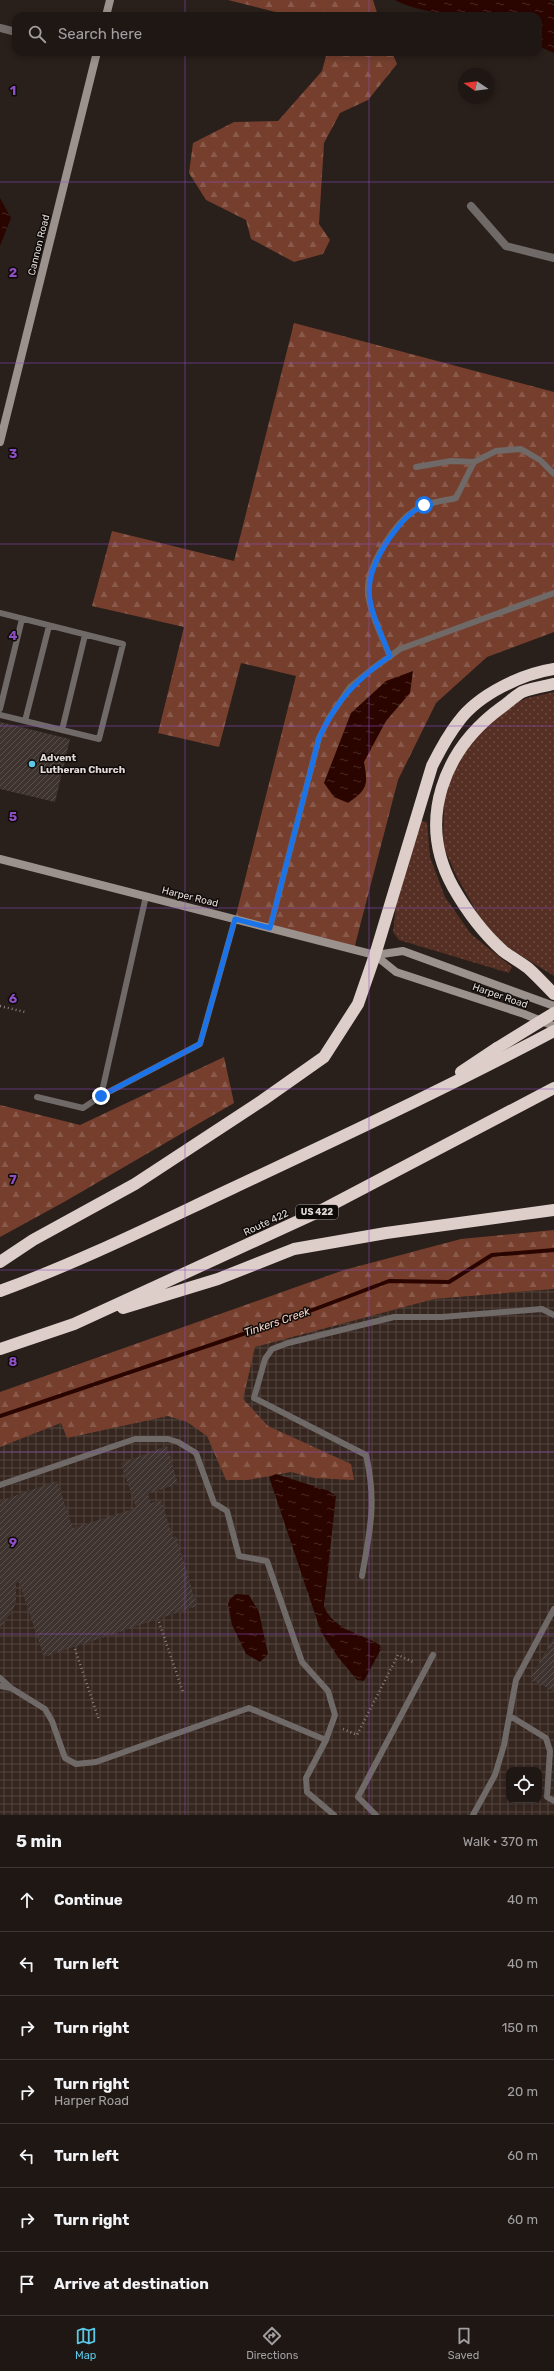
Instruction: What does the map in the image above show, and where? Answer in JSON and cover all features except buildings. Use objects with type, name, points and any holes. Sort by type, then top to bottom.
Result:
[{"type":"highway","points":[[0,1262],[33,1240],[135,1184],[263,1100],[324,1056],[358,1004],[375,955],[432,766],[445,739],[460,719],[478,703],[510,682],[537,671],[554,669]]},
{"type":"highway","points":[[554,684],[522,692],[485,719],[462,744],[448,768],[439,797],[436,822],[438,847],[453,886],[479,926],[504,951],[528,969],[554,994]]},
{"type":"highway","points":[[421,1099],[497,1048],[554,1013]]},
{"type":"highway","points":[[0,1291],[53,1272],[421,1099],[554,1031]]},
{"type":"highway","name":"Route 422","points":[[0,1349],[74,1324],[318,1212],[554,1088]]},
{"type":"highway","points":[[74,1324],[218,1279],[294,1249],[386,1233],[554,1210]]},
{"type":"street","points":[[107,12],[110,0]]},
{"type":"street","points":[[0,28],[12,31]]},
{"type":"street","name":"Cannon Road","points":[[0,442],[96,56]]},
{"type":"street","points":[[471,206],[506,246],[554,258]]},
{"type":"street","name":"Harper Road","points":[[0,859],[375,955],[403,951],[554,1006]]},
{"type":"street","name":"Harper Road","points":[[375,955],[396,972],[524,1014],[554,1026]]},
{"type":"lane","points":[[416,467],[451,461],[474,462],[496,451],[521,450],[540,460],[554,474]]},
{"type":"lane","points":[[390,656],[373,614],[368,588],[377,557],[401,522],[414,510],[424,505],[456,498],[474,462]]},
{"type":"lane","points":[[270,928],[319,738],[329,718],[350,687],[400,649],[554,593]]},
{"type":"lane","points":[[0,613],[123,644],[98,739],[0,715]]},
{"type":"lane","points":[[0,709],[3,684],[22,619]]},
{"type":"lane","points":[[25,721],[49,626]]},
{"type":"lane","points":[[62,730],[85,635]]},
{"type":"lane","points":[[101,1096],[146,896]]},
{"type":"lane","points":[[37,1097],[84,1108],[101,1096],[200,1044],[235,919]]},
{"type":"lane","points":[[362,1576],[373,1512],[371,1480],[366,1455],[254,1398],[265,1359],[272,1349],[288,1343],[394,1317],[442,1317],[542,1309],[554,1315]]},
{"type":"lane","points":[[0,1485],[135,1439],[168,1439],[178,1442],[196,1453],[214,1502],[227,1511],[239,1556],[267,1561],[302,1662],[328,1691],[335,1715],[326,1740],[306,1778],[307,1792],[334,1815]]},
{"type":"lane","points":[[473,1815],[495,1775],[510,1716],[516,1680],[554,1609]]},
{"type":"lane","points":[[376,1815],[358,1797],[433,1655]]},
{"type":"lane","points":[[0,1678],[11,1688],[45,1709],[52,1721],[65,1758],[76,1764],[96,1762],[249,1708],[326,1740]]},
{"type":"lane","points":[[0,1686],[11,1688]]},
{"type":"lane","points":[[510,1716],[546,1738],[550,1751],[547,1797],[554,1801]]},
{"type":"path","points":[[0,1006],[25,1012]]},
{"type":"path","points":[[159,1622],[183,1692]]},
{"type":"path","points":[[75,1649],[99,1720]]},
{"type":"path","points":[[343,1729],[357,1735],[398,1655],[413,1662]]},
{"type":"shaded area","points":[[554,692],[554,976],[507,947],[481,920],[457,877],[443,846],[444,800],[454,769],[475,735],[504,709],[527,698]]},
{"type":"shaded area","points":[[420,821],[427,822],[430,857],[445,897],[471,934],[512,967],[509,973],[399,940],[393,932],[396,906]]},
{"type":"shaded area","points":[[554,1289],[554,1815],[0,1815],[0,1447],[262,1344],[434,1299]]},
{"type":"green space","points":[[228,0],[373,0],[377,12],[275,12]]},
{"type":"green space","points":[[326,56],[394,56],[397,64],[368,100],[340,113],[324,143],[319,224],[330,240],[323,254],[294,262],[251,239],[246,220],[206,200],[189,173],[193,143],[234,122],[278,121],[322,71]]},
{"type":"green space","points":[[294,323],[554,392],[554,632],[487,657],[436,703],[398,780],[354,949],[235,919],[296,676],[241,663],[219,747],[158,733],[184,627],[92,606],[112,531],[234,561]]},
{"type":"green space","points":[[224,1057],[234,1103],[64,1202],[0,1237],[0,1105],[80,1125]]},
{"type":"green space","points":[[554,1230],[554,1289],[434,1299],[255,1347],[243,1399],[268,1426],[351,1464],[354,1480],[314,1478],[291,1472],[248,1480],[226,1480],[207,1436],[187,1422],[168,1416],[67,1438],[61,1423],[0,1447],[0,1392],[344,1270],[461,1239]]},
{"type":"water","points":[[395,0],[550,0],[554,2],[554,53],[542,48],[542,12],[436,12],[409,6]]},
{"type":"water","points":[[0,198],[11,218],[0,246]]},
{"type":"water","points":[[413,671],[410,693],[386,721],[364,762],[366,781],[363,790],[348,803],[334,797],[324,783],[351,713],[386,681]]},
{"type":"water","points":[[276,1474],[329,1491],[336,1496],[324,1606],[333,1620],[340,1625],[380,1645],[381,1649],[364,1681],[357,1680],[338,1657],[321,1632],[269,1477]]},
{"type":"water","points":[[236,1594],[249,1595],[259,1612],[268,1654],[260,1662],[246,1654],[232,1625],[228,1604],[230,1599]]},
{"type":"waterway","name":"Tinkers Creek","points":[[0,1416],[302,1314],[389,1281],[449,1282],[492,1255],[554,1250]]},
{"type":"place","name":"Advent Lutheran Church","points":[[32,764]]},
{"type":"route","points":[[101,1096],[200,1044],[235,919],[270,928],[319,738],[329,718],[350,687],[390,656],[373,614],[368,588],[371,573],[377,557],[401,522],[414,510],[424,505]]}]
